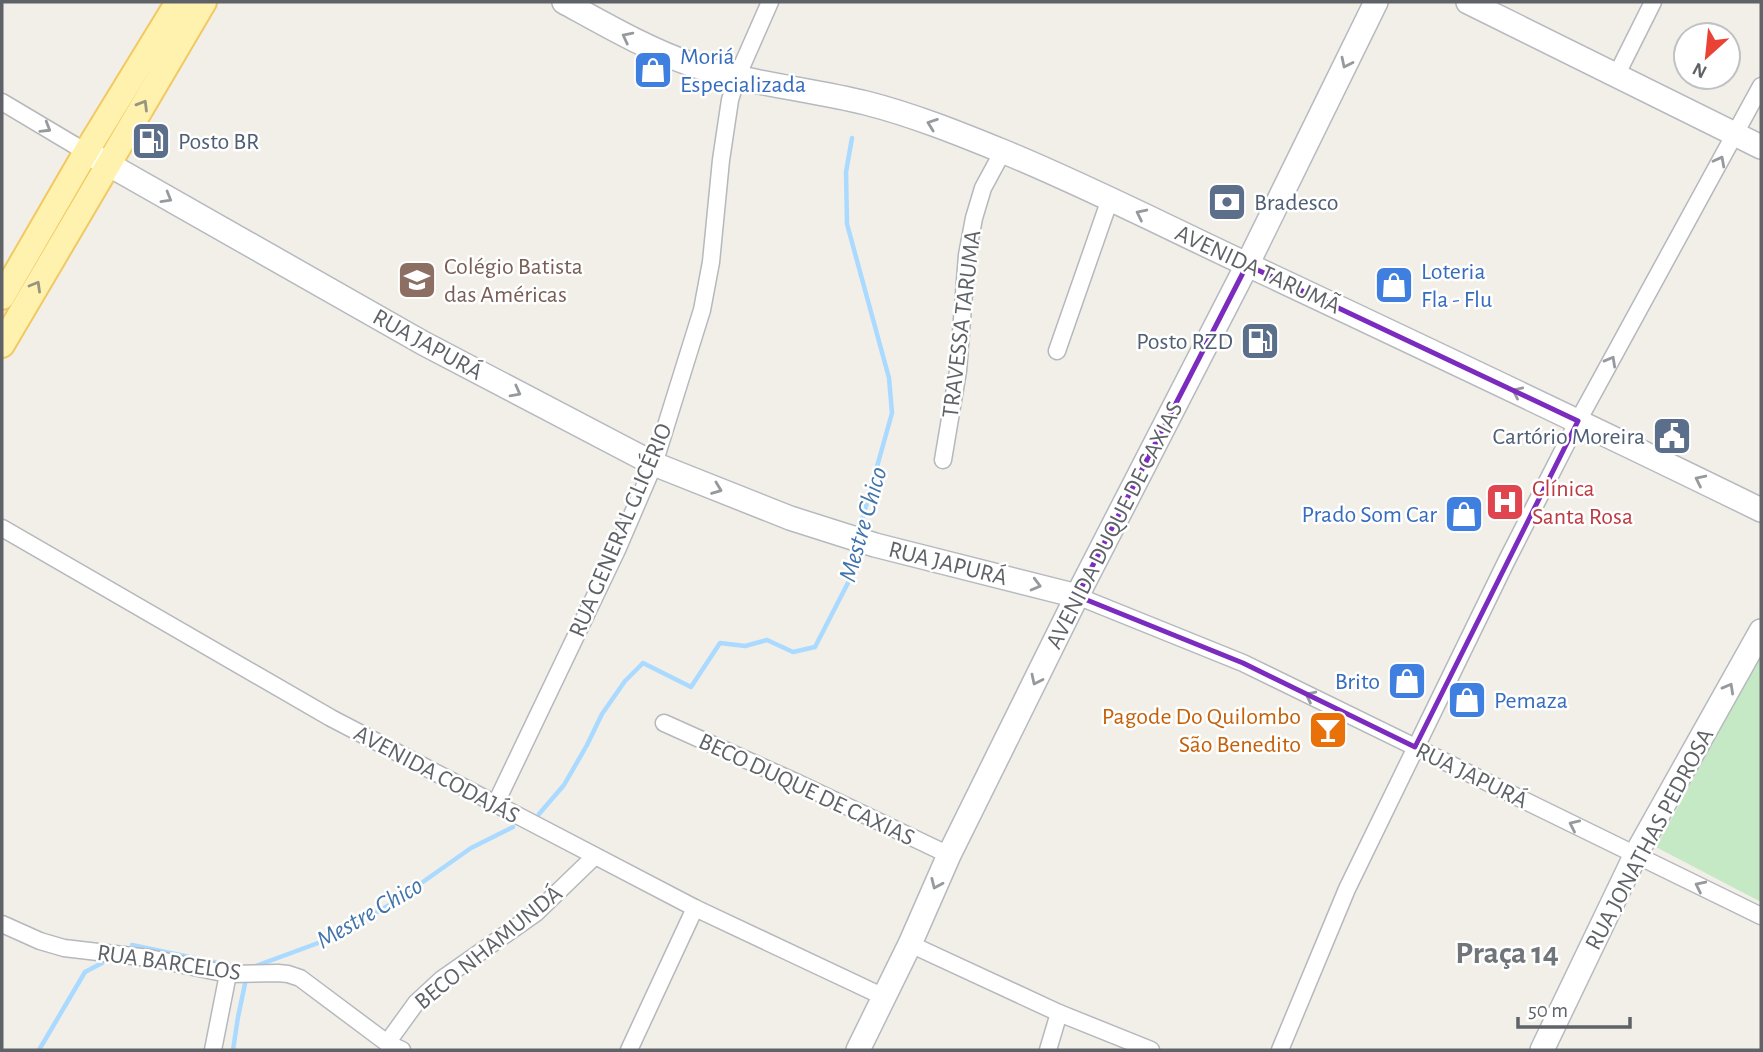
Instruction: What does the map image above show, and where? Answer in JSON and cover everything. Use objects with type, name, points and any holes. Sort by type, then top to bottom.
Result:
[{"type":"main road","points":[[2,297],[86,152],[178,2]]},
{"type":"main road","points":[[2,345],[204,2]]},
{"type":"street","name":"AVENIDA TARUMÃ","points":[[564,2],[624,35],[695,66],[866,103],[937,125],[1003,151],[1110,199],[1761,510]]},
{"type":"street","name":"RUA GENERAL GLICÉRIO","points":[[495,805],[617,550],[654,464],[702,310],[711,262],[730,100],[737,77],[770,2]]},
{"type":"street","name":"AVENIDA DUQUE DE CAXIAS","points":[[858,1050],[910,944],[949,855],[1077,596],[1247,265],[1376,2]]},
{"type":"street","points":[[1468,2],[1761,147]]},
{"type":"street","points":[[1616,76],[1653,2]]},
{"type":"street","points":[[1280,1050],[1347,889],[1507,560],[1578,421],[1761,86]]},
{"type":"street","name":"RUA JAPURÁ","points":[[2,102],[424,343],[654,464],[790,517],[875,545],[1077,596],[1243,663],[1761,916]]},
{"type":"street","name":"TRAVESSA TARUMA","points":[[943,460],[958,371],[967,255],[974,218],[983,188],[1003,151]]},
{"type":"street","points":[[1057,351],[1110,199]]},
{"type":"street","name":"AVENIDA CODAJÁS","points":[[2,528],[331,718],[695,908],[884,997]]},
{"type":"street","name":"RUA JONATHAS PEDROSA","points":[[1542,1050],[1636,854],[1761,631]]},
{"type":"street","name":"BECO DUQUE DE CAXIAS","points":[[664,723],[799,783],[949,855]]},
{"type":"street","name":"BECO NHAMUNDÁ","points":[[394,1046],[416,1003],[442,979],[536,913],[595,856]]},
{"type":"street","points":[[629,1050],[695,908]]},
{"type":"street","name":"RUA BARCELOS","points":[[2,924],[53,945],[149,958],[228,974],[288,974],[300,978],[394,1046]]},
{"type":"street","points":[[910,944],[1059,1013],[1151,1050]]},
{"type":"street","points":[[213,1050],[228,974]]},
{"type":"street","points":[[1048,1050],[1059,1013]]},
{"type":"highlighted area","points":[[1247,265],[1578,421],[1415,747],[1243,663],[1077,596]]},
{"type":"green space","points":[[1761,655],[1761,902],[1656,847]]},
{"type":"waterway","name":"Mestre Chico","points":[[852,138],[846,172],[847,224],[889,378],[892,413],[859,531]]},
{"type":"waterway","name":"Mestre Chico","points":[[539,814],[564,785],[602,714],[625,681],[643,663],[691,687],[720,643],[745,646],[767,640],[793,652],[815,647],[851,577],[856,547]]},
{"type":"waterway","name":"Mestre Chico","points":[[253,967],[329,939],[393,903],[471,848],[513,827]]},
{"type":"waterway","name":"Mestre Chico","points":[[132,945],[237,967]]},
{"type":"waterway","name":"Mestre Chico","points":[[39,1050],[85,972],[102,963]]},
{"type":"waterway","points":[[233,1050],[246,979]]},
{"type":"place","name":"Moriá Especializada","points":[[653,70]]},
{"type":"place","name":"Posto BR","points":[[151,141]]},
{"type":"place","name":"Bradesco","points":[[1227,202]]},
{"type":"place","name":"Colégio Batista das Américas","points":[[417,280]]},
{"type":"place","name":"Loteria Fla - Flu","points":[[1394,285]]},
{"type":"place","name":"Posto RZD","points":[[1260,341]]},
{"type":"place","name":"Cartório Moreira","points":[[1672,436]]},
{"type":"place","name":"Clínica Santa Rosa","points":[[1505,502]]},
{"type":"place","name":"Prado Som Car","points":[[1464,514]]},
{"type":"place","name":"Brito","points":[[1407,681]]},
{"type":"place","name":"Pemaza","points":[[1467,700]]},
{"type":"place","name":"Pagode Do Quilombo São Benedito","points":[[1328,730]]},
{"type":"district","name":"Praça 14","points":[[1507,952]]}]
